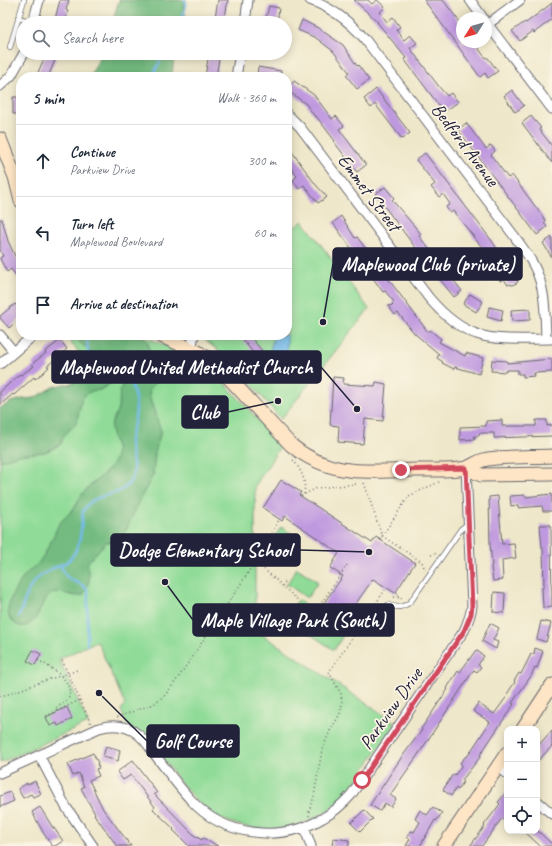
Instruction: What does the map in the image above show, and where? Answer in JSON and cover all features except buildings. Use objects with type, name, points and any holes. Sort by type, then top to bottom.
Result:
[{"type":"street","points":[[35,16],[39,0]]},
{"type":"street","points":[[246,16],[248,0]]},
{"type":"street","name":"Bedford Avenue","points":[[310,0],[344,18],[364,38],[526,253],[538,274],[543,293],[549,339]]},
{"type":"street","points":[[470,0],[479,12]]},
{"type":"street","points":[[492,17],[520,0]]},
{"type":"street","points":[[492,29],[552,109]]},
{"type":"street","points":[[0,86],[11,76],[20,60]]},
{"type":"street","points":[[237,72],[239,60]]},
{"type":"street","name":"Emmet Street","points":[[292,119],[300,127],[429,298],[448,318],[468,331],[489,338],[508,340],[549,339]]},
{"type":"street","points":[[0,139],[16,181]]},
{"type":"street","points":[[0,335],[14,352]]},
{"type":"street","points":[[0,364],[28,340]]},
{"type":"street","points":[[170,340],[203,355],[219,368],[291,445],[304,455],[318,462],[338,469],[354,471],[466,468],[481,475],[552,474]]},
{"type":"street","points":[[191,349],[193,340]]},
{"type":"street","points":[[466,468],[476,462],[488,459],[552,456]]},
{"type":"street","name":"Parkview Drive","points":[[0,773],[99,728],[112,725],[121,726],[128,728],[139,735],[190,799],[201,810],[216,820],[238,829],[258,833],[281,833],[330,814],[351,795],[464,631],[471,614],[472,606],[466,468]]},
{"type":"street","points":[[525,726],[552,686]]},
{"type":"street","points":[[39,754],[66,807],[93,846]]},
{"type":"street","points":[[444,846],[502,770]]},
{"type":"street","points":[[540,804],[552,814]]},
{"type":"street","points":[[306,823],[311,846]]},
{"type":"lane","points":[[19,16],[24,0]]},
{"type":"lane","points":[[10,47],[16,25]]},
{"type":"lane","points":[[388,605],[399,607],[411,602],[461,529],[469,523]]},
{"type":"path","points":[[294,460],[304,476],[304,494]]},
{"type":"path","points":[[380,540],[409,496],[446,479]]},
{"type":"path","points":[[364,483],[382,536],[422,562],[425,570],[423,574]]},
{"type":"path","points":[[301,496],[317,488],[356,484]]},
{"type":"path","points":[[119,717],[154,704],[165,696],[255,561],[279,520]]},
{"type":"path","points":[[431,555],[436,554],[439,551]]},
{"type":"path","points":[[255,561],[298,600]]},
{"type":"path","points":[[347,565],[316,611],[353,636]]},
{"type":"path","points":[[282,586],[285,582]]},
{"type":"path","points":[[306,823],[314,796],[322,750],[330,731],[340,714],[342,704],[341,694],[330,672],[385,590]]},
{"type":"path","points":[[394,597],[400,598]]},
{"type":"path","points":[[251,617],[286,618]]},
{"type":"path","points":[[38,660],[62,676],[69,688],[70,697],[56,708],[56,711]]},
{"type":"path","points":[[62,660],[91,724]]},
{"type":"path","points":[[0,696],[19,691],[77,670]]},
{"type":"path","points":[[46,716],[80,700]]},
{"type":"green space","points":[[119,0],[187,0],[183,4],[186,16],[114,16]]},
{"type":"green space","points":[[98,60],[174,60],[172,72],[92,72]]},
{"type":"green space","points":[[303,221],[369,309],[281,419],[236,367],[205,340],[292,340],[292,229]]},
{"type":"green space","points":[[68,340],[153,340],[181,352],[203,364],[218,376],[281,445],[255,486],[255,630],[396,723],[350,790],[339,802],[312,819],[298,825],[283,828],[251,828],[226,821],[205,808],[188,792],[152,744],[130,727],[126,722],[121,710],[125,704],[97,641],[59,659],[88,723],[0,763],[0,432],[75,380],[81,360],[78,351]]},
{"type":"green space","points":[[78,340],[146,340],[149,350],[125,365],[111,383],[100,390],[91,391],[82,398],[76,424],[64,435],[61,444],[45,452],[18,455],[0,461],[0,408],[11,402],[34,398],[53,387],[71,384],[100,368],[99,363],[93,354]]},
{"type":"green space","points":[[153,364],[159,364],[163,370],[162,376],[149,390],[150,399],[161,431],[155,453],[153,475],[139,501],[123,537],[119,542],[106,542],[88,562],[87,567],[89,581],[83,595],[75,596],[55,592],[48,597],[33,621],[25,626],[16,625],[9,616],[8,610],[9,603],[16,588],[29,571],[44,556],[61,521],[70,513],[90,485],[107,471],[113,463],[116,449],[111,428],[119,406],[120,390],[122,385],[129,377]]},
{"type":"green space","points":[[281,527],[298,538],[289,551],[273,540]]},
{"type":"green space","points":[[297,568],[318,582],[307,598],[287,584]]},
{"type":"green space","points":[[298,600],[345,632],[334,650],[286,618]]},
{"type":"water","points":[[273,340],[287,340],[287,362],[268,360]]},
{"type":"waterway","points":[[182,16],[185,10],[185,0]]},
{"type":"waterway","points":[[154,72],[160,60]]},
{"type":"waterway","points":[[19,617],[32,584],[42,575],[65,563],[73,555],[80,539],[83,511],[88,504],[100,497],[119,491],[124,488],[132,478],[134,468],[130,442],[136,412],[133,390],[128,377],[119,368],[112,364],[90,357],[87,346],[87,340]]},
{"type":"waterway","points":[[61,566],[67,577],[82,585],[88,591],[87,645]]},
{"type":"place","name":"Maplewood Club (private)","points":[[323,322]]},
{"type":"place","name":"Club","points":[[278,401]]},
{"type":"place","name":"Maplewood United Methodist Church","points":[[357,409]]},
{"type":"place","name":"Dodge Elementary School","points":[[369,552]]},
{"type":"place","name":"Maple Village Park (South)","points":[[165,582]]},
{"type":"place","name":"Golf Course","points":[[99,693]]},
{"type":"route","points":[[362,780],[464,631],[471,614],[468,485],[466,468],[401,470]]}]
